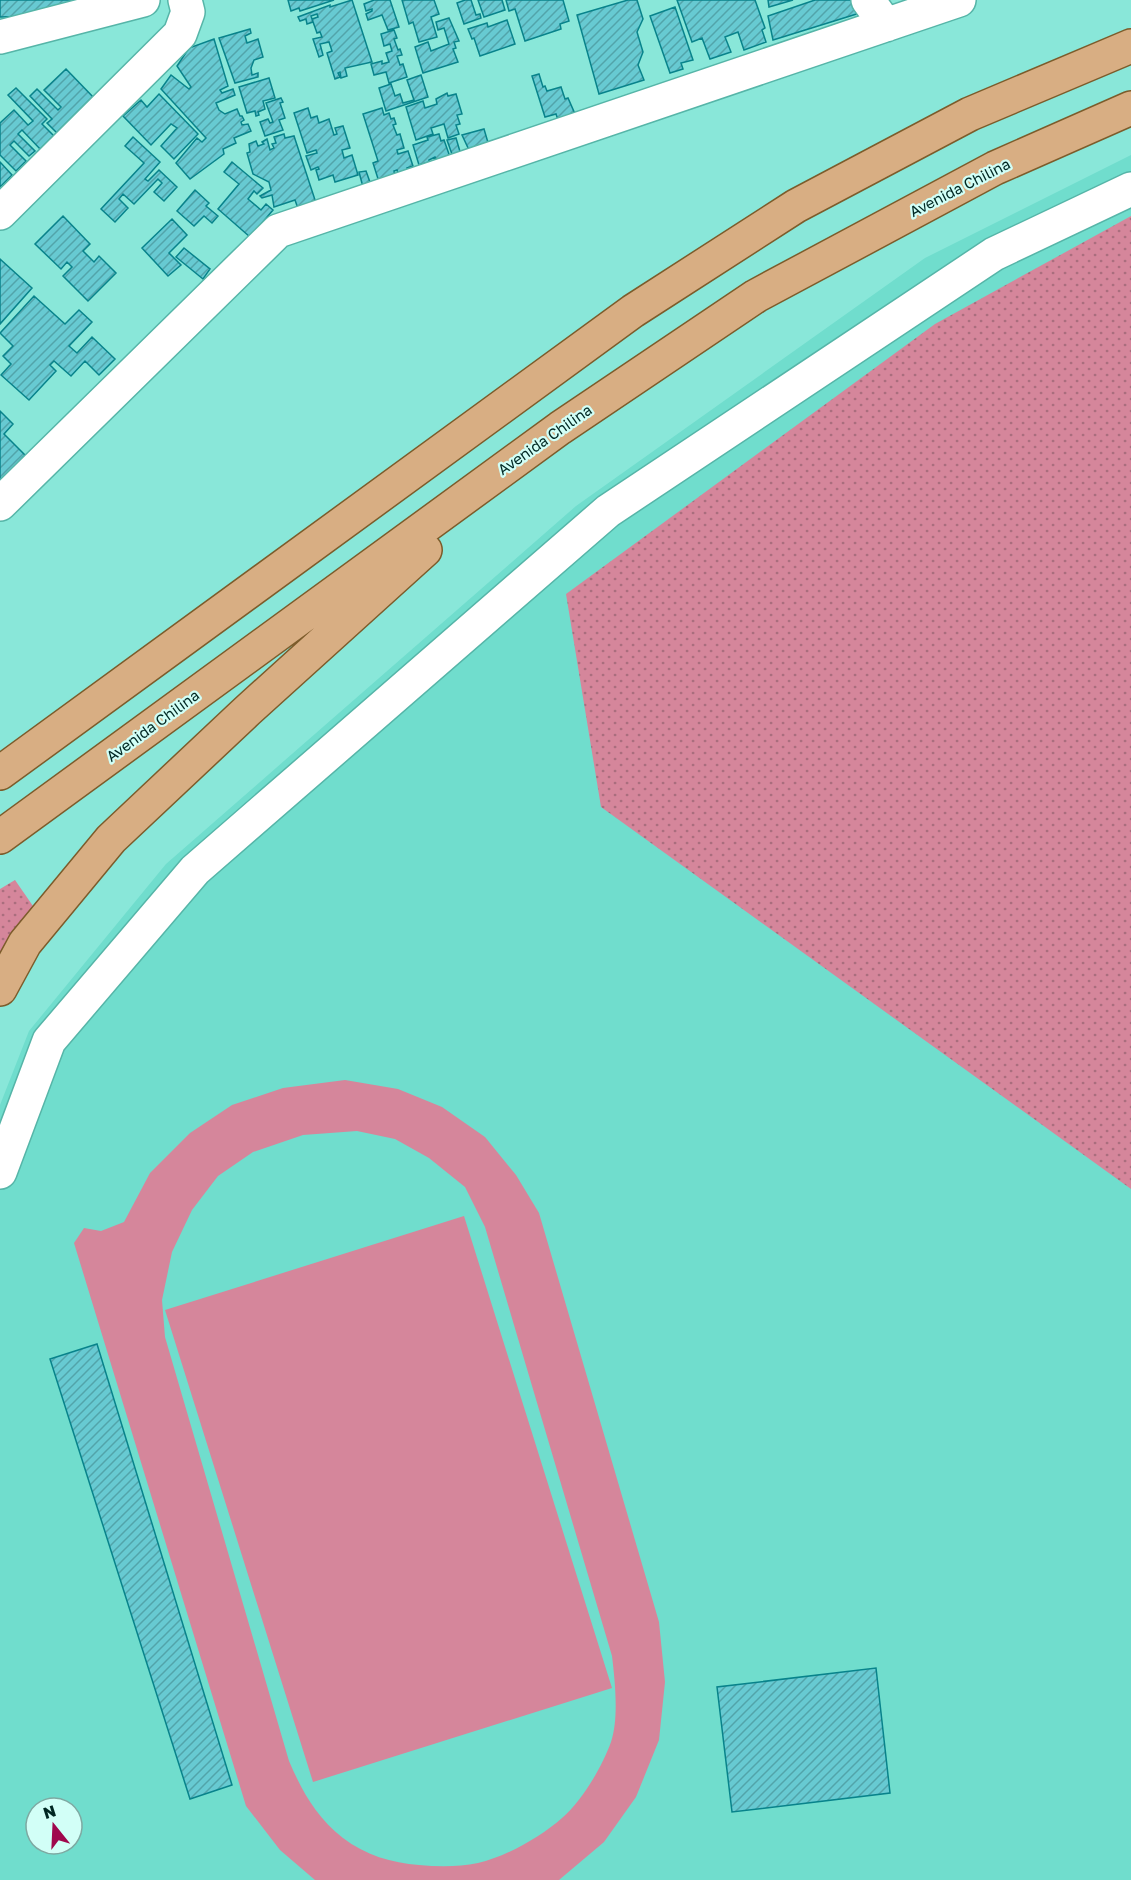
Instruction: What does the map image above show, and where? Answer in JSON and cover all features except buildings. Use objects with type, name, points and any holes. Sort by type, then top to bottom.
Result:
[{"type":"main road","points":[[0,773],[633,311],[729,249],[796,206],[970,114],[1131,46]]},
{"type":"main road","name":"Avenida Chilina","points":[[0,837],[560,428],[756,296],[995,168],[1131,108]]},
{"type":"main road","points":[[0,989],[25,943],[111,839],[247,711],[560,428]]},
{"type":"street","points":[[0,37],[143,0]]},
{"type":"street","points":[[0,213],[180,34],[188,12],[185,0]]},
{"type":"street","points":[[0,504],[278,231],[877,12],[959,0]]},
{"type":"street","points":[[0,1172],[49,1041],[195,870],[608,510],[994,254],[1131,189]]},
{"type":"shaded area","points":[[1131,155],[1131,1880],[0,1880],[0,1105],[29,1031],[166,864],[576,506],[925,258]]},
{"type":"shaded area","points":[[1131,216],[1131,1189],[601,807],[566,594],[935,324]]},
{"type":"shaded area","points":[[15,880],[33,906],[0,964],[0,889]]},
{"type":"shaded area","points":[[345,1080],[398,1089],[442,1107],[485,1137],[516,1175],[539,1213],[659,1622],[665,1682],[659,1740],[636,1797],[604,1842],[559,1880],[315,1880],[280,1850],[246,1806],[74,1243],[84,1228],[101,1231],[124,1222],[150,1173],[190,1133],[232,1105],[283,1088]],"holes":[[[357,1131],[395,1139],[429,1158],[465,1187],[485,1227],[612,1656],[614,1677],[616,1711],[611,1742],[597,1773],[577,1802],[553,1825],[522,1845],[500,1856],[464,1865],[409,1864],[389,1860],[351,1844],[333,1830],[317,1812],[299,1783],[289,1761],[165,1337],[162,1300],[172,1252],[192,1210],[218,1176],[253,1152],[303,1135]]]},
{"type":"shaded area","points":[[464,1216],[612,1688],[313,1782],[165,1310]]}]
